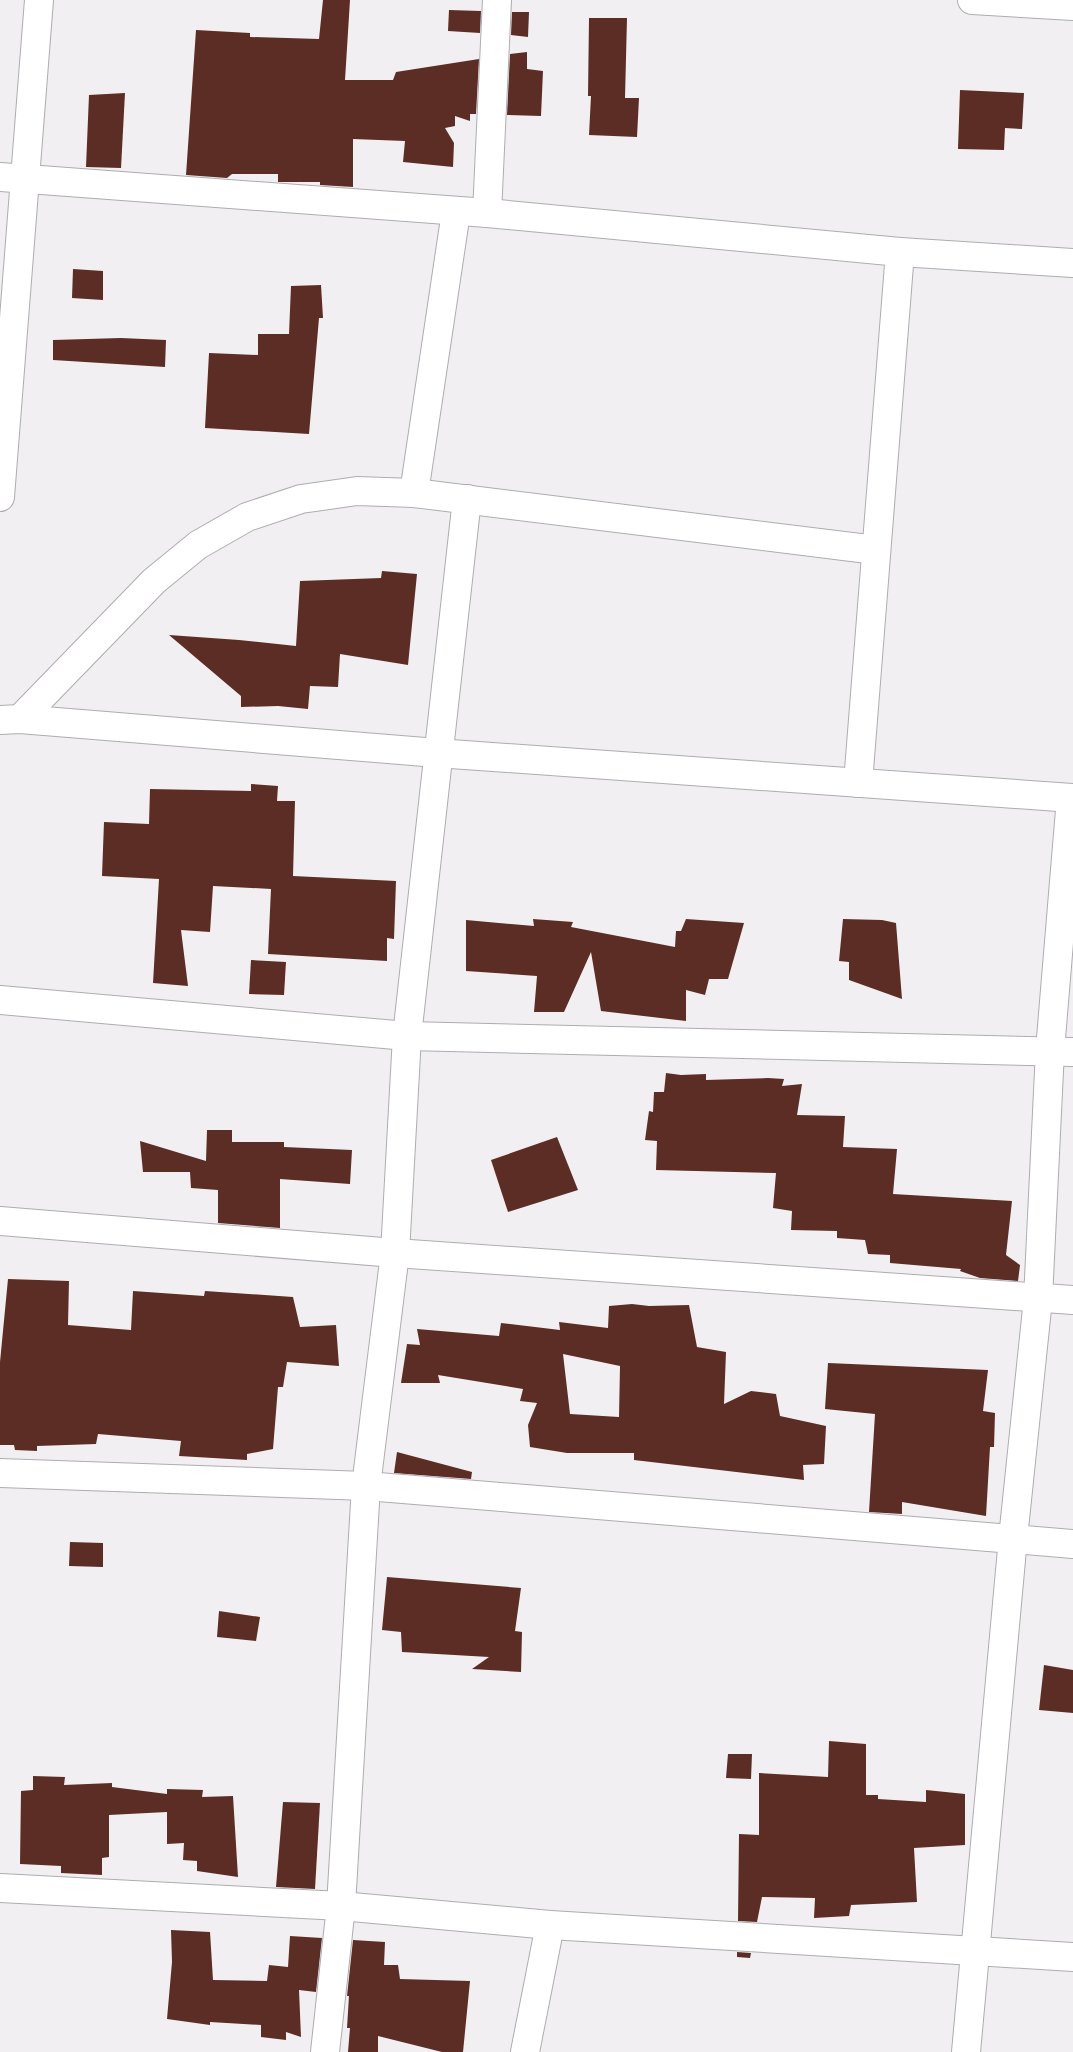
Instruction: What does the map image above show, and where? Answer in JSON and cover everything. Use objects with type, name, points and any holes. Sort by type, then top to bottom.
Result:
[{"type":"street","points":[[0,497],[12,178],[39,0]]},
{"type":"street","points":[[487,213],[497,0]]},
{"type":"street","points":[[972,0],[1073,6]]},
{"type":"street","points":[[12,178],[487,213],[900,252],[1073,263]]},
{"type":"street","points":[[414,493],[456,212]]},
{"type":"street","points":[[858,783],[900,252]]},
{"type":"street","points":[[10,720],[154,580],[198,545],[247,517],[301,500],[357,491],[414,493],[876,550]]},
{"type":"street","points":[[325,2052],[341,1906],[366,1486],[395,1253],[407,1036],[437,753],[467,499]]},
{"type":"street","points":[[10,720],[437,753],[1072,798],[1062,1051],[1013,1538],[966,2052]]},
{"type":"street","points":[[0,1000],[407,1036],[1062,1051]]},
{"type":"street","points":[[0,1221],[395,1253],[1073,1300]]},
{"type":"street","points":[[0,1473],[366,1486],[1073,1544]]},
{"type":"street","points":[[0,1888],[341,1906],[550,1925],[1073,1957]]},
{"type":"street","points":[[525,2052],[550,1925]]},
{"type":"building","points":[[323,0],[350,0],[345,80],[393,80],[396,72],[479,59],[476,114],[470,114],[470,121],[455,116],[455,126],[445,128],[454,143],[453,167],[403,162],[405,141],[353,139],[353,187],[320,185],[320,182],[278,182],[278,174],[232,174],[227,178],[186,175],[196,30],[250,33],[250,37],[319,39]]},
{"type":"building","points":[[449,10],[481,11],[480,33],[448,31]]},
{"type":"building","points":[[512,12],[529,12],[528,37],[511,35]]},
{"type":"building","points":[[589,18],[627,18],[625,98],[639,98],[637,137],[589,135],[591,96],[588,96]]},
{"type":"building","points":[[527,52],[527,69],[543,71],[541,116],[507,115],[510,54]]},
{"type":"building","points":[[960,90],[1024,93],[1022,129],[1005,128],[1004,150],[958,149]]},
{"type":"building","points":[[125,93],[121,168],[86,167],[89,95]]},
{"type":"building","points":[[73,269],[103,271],[103,300],[72,298]]},
{"type":"building","points":[[321,285],[323,318],[319,318],[309,434],[205,428],[209,353],[258,355],[258,334],[289,334],[291,286]]},
{"type":"building","points":[[121,338],[166,340],[165,367],[53,360],[53,340]]},
{"type":"building","points":[[382,571],[417,574],[408,665],[340,654],[338,687],[310,686],[308,709],[278,706],[241,707],[241,696],[169,635],[296,646],[300,581],[381,578]]},
{"type":"building","points":[[251,784],[278,786],[277,801],[295,801],[293,876],[396,881],[394,939],[387,938],[387,961],[268,954],[271,889],[213,886],[210,932],[181,930],[188,986],[153,983],[159,879],[102,876],[104,822],[149,824],[150,789],[251,791]]},
{"type":"building","points":[[533,919],[573,922],[571,927],[675,947],[676,931],[681,931],[686,919],[744,923],[728,979],[709,979],[705,995],[686,990],[686,1021],[601,1011],[591,952],[564,1012],[534,1012],[537,976],[466,971],[466,920],[534,926]]},
{"type":"building","points":[[843,919],[882,920],[896,923],[902,999],[849,980],[849,962],[839,961]]},
{"type":"building","points":[[251,960],[286,962],[284,995],[249,994]]},
{"type":"building","points":[[666,1073],[681,1075],[706,1074],[706,1080],[768,1078],[784,1079],[782,1086],[802,1084],[797,1115],[845,1116],[843,1147],[897,1149],[893,1194],[1012,1201],[1006,1255],[1020,1265],[1018,1281],[980,1278],[960,1271],[961,1269],[890,1263],[890,1255],[868,1254],[865,1240],[837,1238],[837,1231],[791,1230],[792,1211],[773,1208],[776,1173],[656,1170],[657,1141],[645,1140],[649,1111],[653,1112],[654,1092],[664,1092]]},
{"type":"building","points":[[207,1130],[232,1130],[232,1142],[284,1142],[284,1147],[352,1150],[350,1184],[280,1179],[280,1228],[218,1223],[218,1190],[191,1188],[190,1172],[143,1172],[140,1141],[206,1161]]},
{"type":"building","points":[[557,1137],[578,1190],[508,1212],[491,1160]]},
{"type":"building","points":[[8,1279],[69,1281],[68,1325],[131,1330],[133,1291],[204,1296],[205,1291],[293,1297],[300,1327],[336,1325],[339,1366],[287,1362],[283,1387],[278,1387],[273,1449],[247,1454],[247,1460],[179,1456],[181,1441],[98,1434],[96,1444],[37,1446],[37,1451],[15,1450],[14,1445],[0,1445],[0,1362]]},
{"type":"building","points":[[632,1304],[649,1306],[689,1305],[697,1347],[726,1352],[724,1404],[751,1391],[776,1394],[780,1416],[826,1426],[824,1464],[803,1465],[804,1480],[634,1460],[634,1453],[567,1453],[530,1447],[528,1425],[537,1403],[520,1401],[523,1389],[438,1375],[440,1383],[401,1383],[407,1344],[420,1345],[417,1329],[499,1336],[501,1323],[560,1330],[559,1322],[608,1328],[609,1306]],"holes":[[[563,1354],[620,1366],[619,1417],[570,1414]]]},
{"type":"building","points":[[828,1363],[988,1370],[983,1411],[995,1413],[994,1447],[990,1447],[986,1516],[902,1502],[902,1514],[869,1512],[875,1414],[825,1409]]},
{"type":"building","points":[[397,1452],[472,1472],[471,1479],[394,1473]]},
{"type":"building","points":[[70,1542],[103,1543],[103,1567],[69,1566]]},
{"type":"building","points":[[387,1577],[521,1588],[515,1631],[522,1632],[521,1672],[472,1669],[489,1657],[402,1652],[401,1632],[382,1630]]},
{"type":"building","points":[[219,1611],[260,1617],[256,1641],[217,1637]]},
{"type":"building","points":[[1044,1665],[1073,1670],[1073,1713],[1039,1710]]},
{"type":"building","points":[[829,1741],[866,1744],[866,1795],[878,1795],[878,1799],[926,1802],[926,1790],[965,1794],[965,1845],[914,1848],[917,1902],[851,1905],[849,1916],[814,1918],[815,1898],[762,1897],[757,1922],[738,1921],[739,1834],[759,1835],[759,1773],[828,1777]]},
{"type":"building","points":[[728,1754],[752,1754],[751,1779],[726,1778]]},
{"type":"building","points":[[33,1776],[65,1777],[64,1785],[112,1783],[112,1787],[167,1794],[167,1789],[203,1790],[202,1797],[233,1796],[238,1877],[197,1871],[197,1861],[183,1860],[184,1843],[167,1844],[167,1812],[109,1815],[109,1857],[102,1858],[102,1875],[61,1873],[61,1866],[20,1864],[21,1791],[33,1790]]},
{"type":"building","points":[[283,1802],[320,1803],[315,1889],[276,1887]]},
{"type":"building","points":[[171,1930],[210,1932],[213,1980],[267,1981],[269,1965],[288,1967],[290,1936],[322,1938],[316,1992],[299,1990],[301,2037],[286,2032],[286,2040],[261,2037],[261,2025],[210,2022],[210,2025],[167,2019],[172,1962]]},
{"type":"building","points":[[353,1940],[385,1942],[384,1965],[398,1965],[400,1979],[470,1981],[463,2052],[442,2052],[378,2036],[378,2052],[348,2052],[350,2028],[347,2028],[349,1996],[347,1996]]},
{"type":"building","points":[[737,1952],[751,1953],[750,1958],[737,1957]]}]
